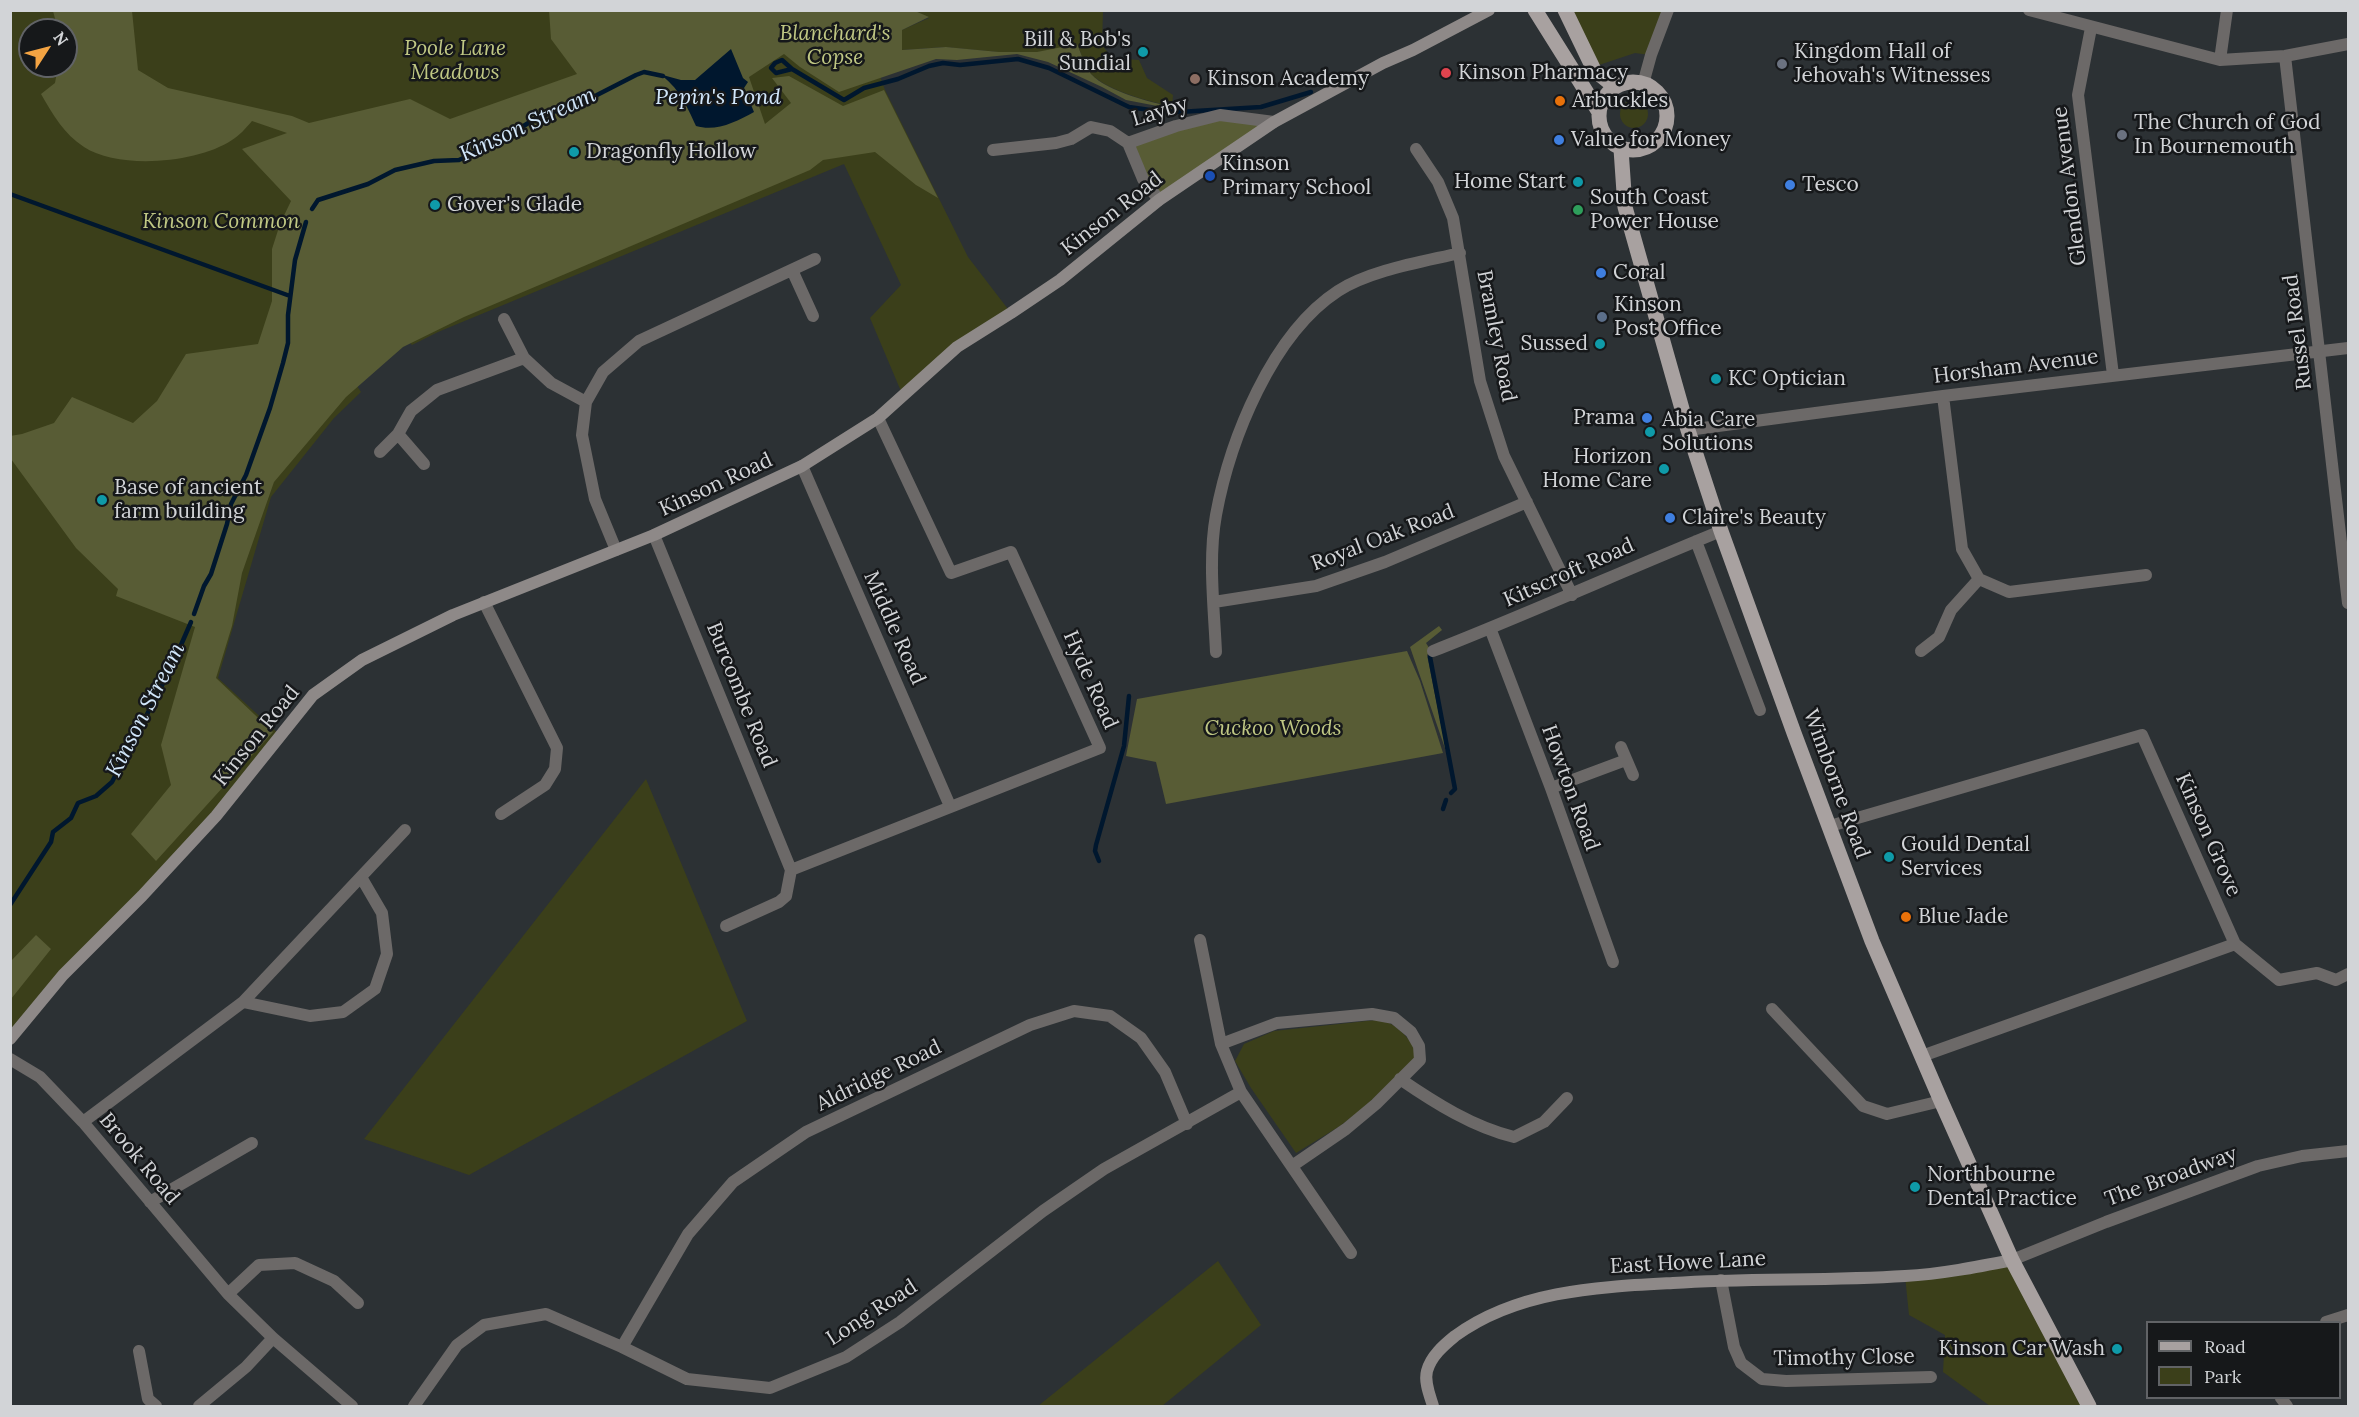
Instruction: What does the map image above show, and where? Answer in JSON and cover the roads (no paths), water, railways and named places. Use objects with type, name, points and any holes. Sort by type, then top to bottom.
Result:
[{"type":"main road","points":[[1534,10],[1599,112],[1602,130],[1613,144],[1632,151],[1643,149],[1661,137],[1666,127],[1664,101],[1658,93],[1643,84],[1634,82],[1615,87],[1602,102],[1599,112]]},
{"type":"main road","points":[[1565,10],[1594,70],[1615,87]]},
{"type":"main road","name":"Wimborne Road","points":[[1622,149],[1625,207],[1688,430],[1721,531],[1872,941],[2012,1260],[2089,1407]]},
{"type":"street","name":"Kinson Road","points":[[10,1039],[63,975],[142,896],[216,816],[313,695],[362,660],[453,615],[654,535],[802,466],[878,418],[957,347],[1060,280],[1159,201],[1274,122],[1383,63],[1489,10]]},
{"type":"street","points":[[1643,84],[1668,10]]},
{"type":"street","points":[[2029,10],[2220,60],[2285,56],[2349,44]]},
{"type":"street","points":[[2220,60],[2227,10]]},
{"type":"street","name":"Glendon Avenue","points":[[2091,28],[2078,95],[2113,375]]},
{"type":"street","name":"Russel Road","points":[[2285,56],[2349,603]]},
{"type":"street","name":"Layby","points":[[1128,143],[1176,126],[1220,115],[1274,122]]},
{"type":"street","points":[[993,150],[1056,143],[1071,139],[1091,127],[1110,131],[1128,143],[1143,179],[1159,201]]},
{"type":"street","name":"Bramley Road","points":[[1416,149],[1438,182],[1453,218],[1480,381],[1504,456],[1572,595]]},
{"type":"street","points":[[1216,652],[1213,570],[1216,516],[1234,445],[1261,386],[1288,338],[1305,318],[1338,291],[1354,282],[1460,253]]},
{"type":"street","points":[[616,550],[596,499],[582,435],[586,402],[603,372],[639,341],[815,259]]},
{"type":"street","points":[[792,270],[813,316]]},
{"type":"street","points":[[504,319],[525,358],[551,383],[586,402]]},
{"type":"street","name":"Horsham Avenue","points":[[1688,430],[1943,396],[2349,348]]},
{"type":"street","points":[[380,452],[398,434],[411,411],[437,390],[525,358]]},
{"type":"street","points":[[1943,396],[1962,549],[1979,579],[2009,591],[2146,575]]},
{"type":"street","name":"Hyde Road","points":[[791,870],[1100,748],[1011,552],[951,573],[878,418]]},
{"type":"street","points":[[398,434],[424,464]]},
{"type":"street","name":"Middle Road","points":[[802,466],[950,806]]},
{"type":"street","name":"Royal Oak Road","points":[[1214,602],[1316,586],[1385,562],[1527,502]]},
{"type":"street","name":"Kitscroft Road","points":[[1433,651],[1721,531]]},
{"type":"street","name":"Burcombe Road","points":[[654,535],[791,870]]},
{"type":"street","points":[[1696,541],[1760,710]]},
{"type":"street","points":[[1921,651],[1939,637],[1951,610],[1979,579]]},
{"type":"street","points":[[484,603],[557,748],[555,769],[545,785],[501,814]]},
{"type":"street","name":"Howton Road","points":[[1490,628],[1551,788],[1613,962]]},
{"type":"street","name":"Kinson Grove","points":[[1830,826],[2142,735],[2235,944]]},
{"type":"street","points":[[1621,747],[1633,775]]},
{"type":"street","points":[[1551,788],[1626,760]]},
{"type":"street","points":[[83,1122],[243,1002],[405,830]]},
{"type":"street","points":[[726,926],[779,902],[786,896],[791,870]]},
{"type":"street","points":[[243,1002],[310,1016],[343,1012],[375,989],[387,954],[382,913],[361,877]]},
{"type":"street","points":[[1200,940],[1221,1044],[1240,1092],[1351,1253]]},
{"type":"street","points":[[1922,1056],[2235,944],[2279,981],[2317,973],[2336,980],[2349,974]]},
{"type":"street","points":[[1772,1009],[1863,1106],[1887,1114],[1941,1101]]},
{"type":"street","name":"Aldridge Road","points":[[622,1347],[688,1234],[733,1182],[806,1132],[1030,1025],[1074,1011],[1110,1016],[1141,1038],[1165,1072],[1187,1124]]},
{"type":"street","points":[[1221,1044],[1277,1023],[1372,1014],[1394,1018],[1412,1032],[1419,1046],[1420,1060],[1376,1104],[1346,1129],[1292,1166]]},
{"type":"street","name":"Brook Road","points":[[10,1059],[40,1077],[83,1122],[228,1294],[273,1338],[352,1407]]},
{"type":"street","points":[[1400,1079],[1428,1098],[1491,1131],[1514,1137],[1544,1122],[1567,1098]]},
{"type":"street","name":"Long Road","points":[[414,1407],[457,1345],[484,1325],[546,1314],[622,1347],[687,1379],[770,1388],[846,1357],[900,1322],[1043,1211],[1104,1168],[1187,1124],[1240,1092]]},
{"type":"street","points":[[150,1202],[252,1143]]},
{"type":"street","name":"The Broadway","points":[[2012,1260],[2106,1222],[2258,1166],[2302,1156],[2349,1151]]},
{"type":"street","name":"East Howe Lane","points":[[1433,1407],[1428,1388],[1427,1370],[1444,1345],[1472,1324],[1524,1303],[1575,1290],[1721,1280],[1905,1276],[1960,1270],[2012,1260]]},
{"type":"street","points":[[228,1294],[259,1265],[295,1263],[334,1281],[358,1303]]},
{"type":"street","name":"Timothy Close","points":[[1721,1280],[1741,1363],[1762,1379],[1786,1381],[1931,1377]]},
{"type":"street","points":[[2332,1321],[2349,1315]]},
{"type":"street","points":[[199,1407],[246,1367],[273,1338]]},
{"type":"street","points":[[139,1351],[148,1399],[156,1407]]},
{"type":"water","name":"Pepin's Pond","points":[[731,49],[743,78],[748,82],[744,88],[754,112],[718,127],[696,126],[677,90],[659,74],[681,80],[695,80]]},
{"type":"waterway","name":"Kinson Stream","points":[[792,69],[782,60],[771,68],[776,73],[792,69],[844,100],[864,88],[898,79],[929,66],[943,63],[960,65],[1018,59],[1049,68],[1129,107],[1157,111],[1179,112],[1261,107],[1311,92]]},
{"type":"waterway","name":"Kinson Stream","points":[[312,209],[318,200],[368,184],[395,170],[434,161],[459,160],[500,141],[533,120],[597,95],[636,75],[644,72],[663,76]]},
{"type":"waterway","name":"Kinson Stream","points":[[10,194],[290,296]]},
{"type":"waterway","name":"Kinson Stream","points":[[194,614],[211,574],[231,504],[246,475],[270,408],[283,363],[288,343],[288,315],[295,260],[306,222]]},
{"type":"waterway","name":"Kinson Stream","points":[[10,905],[51,842],[53,832],[71,818],[78,803],[96,796],[112,782],[171,668],[191,622]]},
{"type":"waterway","points":[[1430,657],[1455,789],[1451,793]]},
{"type":"waterway","points":[[1099,861],[1095,851],[1096,845],[1124,746],[1129,696]]},
{"type":"waterway","points":[[1443,809],[1446,800]]},
{"type":"place","name":"Bill & Bob's Sundial","points":[[1143,52]]},
{"type":"place","name":"Kingdom Hall of Jehovah's Witnesses","points":[[1782,64]]},
{"type":"place","name":"Kinson Pharmacy","points":[[1446,73]]},
{"type":"place","name":"Kinson Academy","points":[[1195,79]]},
{"type":"place","name":"Arbuckles","points":[[1560,101]]},
{"type":"place","name":"The Church of God In Bournemouth","points":[[2122,135]]},
{"type":"place","name":"Value for Money","points":[[1559,140]]},
{"type":"place","name":"Dragonfly Hollow","points":[[574,152]]},
{"type":"place","name":"Kinson Primary School","points":[[1210,176]]},
{"type":"place","name":"Home Start","points":[[1578,182]]},
{"type":"place","name":"Tesco","points":[[1790,185]]},
{"type":"place","name":"Gover's Glade","points":[[435,205]]},
{"type":"place","name":"South Coast Power House","points":[[1578,210]]},
{"type":"place","name":"Coral","points":[[1601,273]]},
{"type":"place","name":"Kinson Post Office","points":[[1602,317]]},
{"type":"place","name":"Sussed","points":[[1600,344]]},
{"type":"place","name":"KC Optician","points":[[1716,379]]},
{"type":"place","name":"Prama","points":[[1647,418]]},
{"type":"place","name":"Abia Care Solutions","points":[[1650,432]]},
{"type":"place","name":"Horizon Home Care","points":[[1664,469]]},
{"type":"place","name":"Base of ancient farm building","points":[[102,500]]},
{"type":"place","name":"Claire's Beauty","points":[[1670,518]]},
{"type":"place","name":"Gould Dental Services","points":[[1889,857]]},
{"type":"place","name":"Blue Jade","points":[[1906,917]]},
{"type":"place","name":"Northbourne Dental Practice","points":[[1915,1187]]},
{"type":"place","name":"Kinson Car Wash","points":[[2117,1349]]},
{"type":"park label","name":"Blanchard's Copse","points":[[835,46]]},
{"type":"park label","name":"Poole Lane Meadows","points":[[455,61]]},
{"type":"park label","name":"Kinson Common","points":[[221,222]]},
{"type":"park label","name":"Cuckoo Woods","points":[[1273,729]]}]
